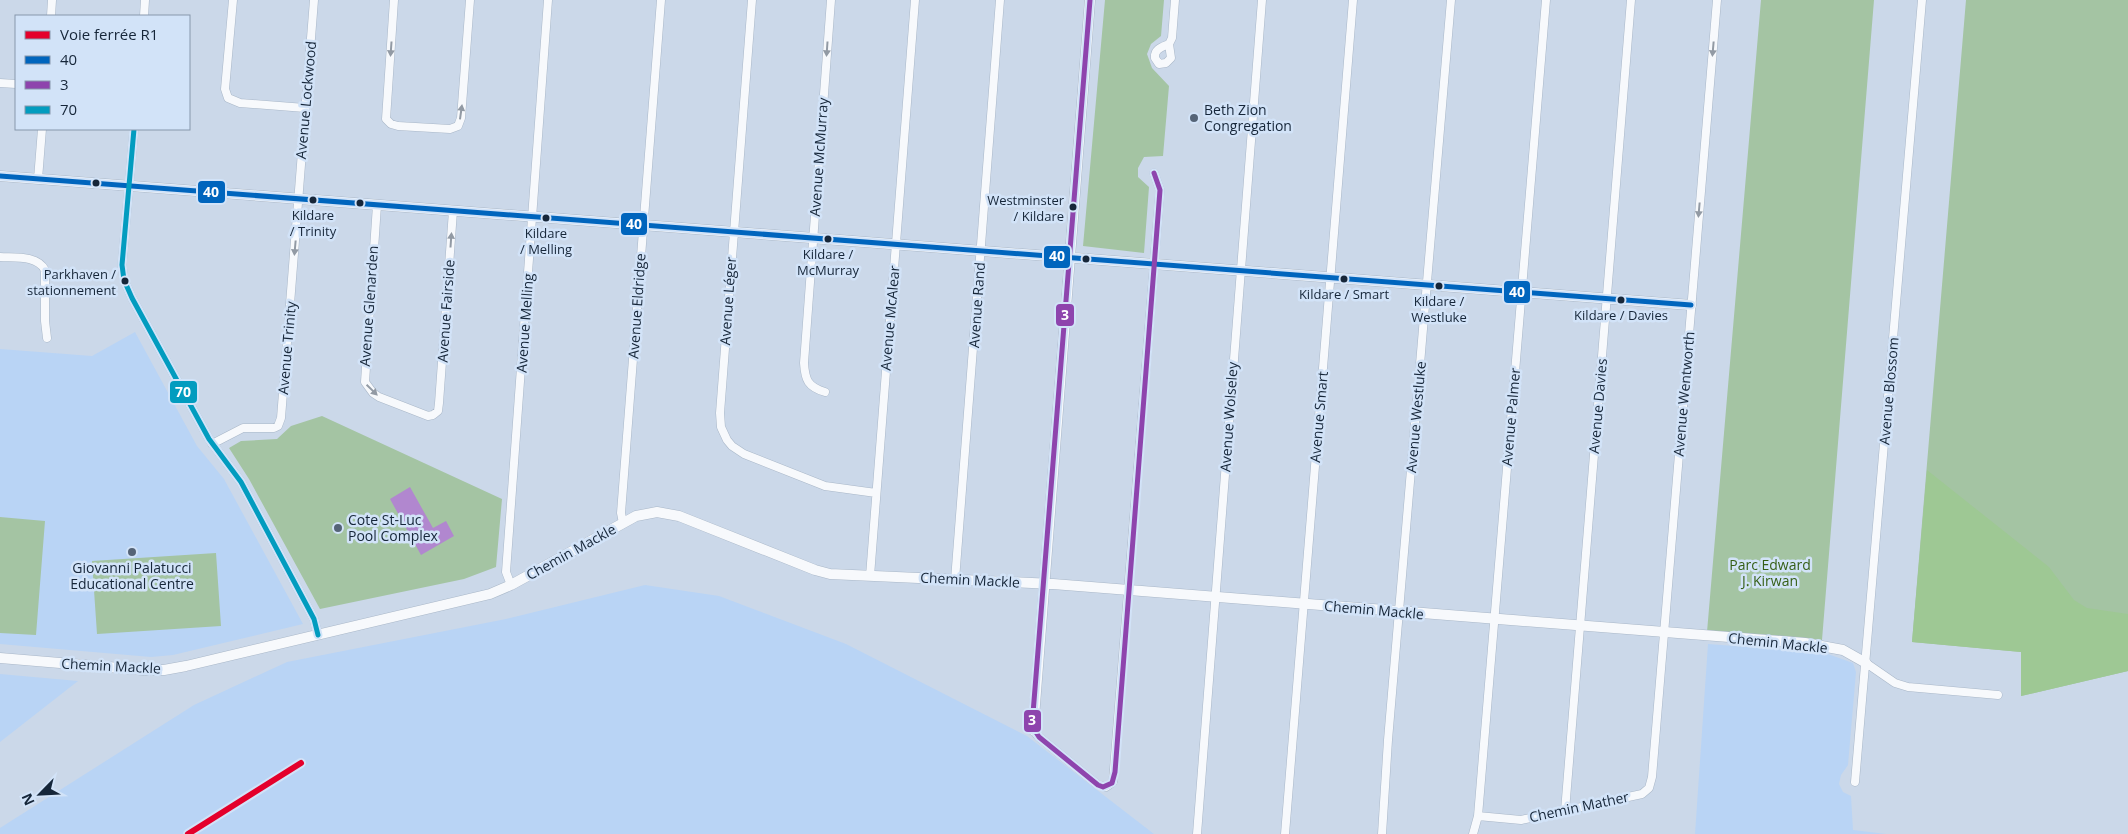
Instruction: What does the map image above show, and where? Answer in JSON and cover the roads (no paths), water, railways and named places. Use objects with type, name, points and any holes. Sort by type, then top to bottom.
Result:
[{"type":"street","points":[[51,15],[52,0]]},
{"type":"street","points":[[144,15],[145,0]]},
{"type":"street","points":[[233,0],[225,89],[228,98],[240,103],[305,108]]},
{"type":"street","name":"Avenue Lockwood","points":[[298,199],[314,0]]},
{"type":"street","points":[[394,0],[386,119],[391,124],[398,126],[450,129],[458,126],[461,118],[470,0]]},
{"type":"street","name":"Avenue Melling","points":[[511,585],[506,572],[548,0]]},
{"type":"street","name":"Avenue Eldridge","points":[[623,523],[621,513],[661,0]]},
{"type":"street","name":"Avenue Léger","points":[[752,0],[733,231],[720,413],[721,427],[732,446],[744,454],[819,484],[836,489],[876,493]]},
{"type":"street","name":"Avenue McMurray","points":[[825,392],[814,389],[809,385],[804,377],[804,363],[831,0]]},
{"type":"street","name":"Avenue McAlear","points":[[870,576],[915,0]]},
{"type":"street","name":"Avenue Rand","points":[[955,580],[1000,0]]},
{"type":"street","points":[[1090,0],[1033,730],[1039,737],[1098,784],[1106,787],[1113,780],[1155,265],[1160,190],[1154,173]]},
{"type":"street","points":[[1169,44],[1172,38],[1175,0]]},
{"type":"street","name":"Avenue Wolseley","points":[[1197,834],[1262,0]]},
{"type":"street","name":"Avenue Smart","points":[[1285,834],[1354,0]]},
{"type":"street","name":"Avenue Westluke","points":[[1382,834],[1388,740],[1451,0]]},
{"type":"street","name":"Avenue Palmer","points":[[1473,834],[1478,816],[1546,0]]},
{"type":"street","name":"Avenue Davies","points":[[1565,811],[1631,0]]},
{"type":"street","name":"Avenue Wentworth","points":[[1649,788],[1652,777],[1717,0]]},
{"type":"street","name":"Avenue Blossom","points":[[1855,782],[1922,0]]},
{"type":"street","points":[[0,83],[15,84]]},
{"type":"street","points":[[38,179],[42,130]]},
{"type":"street","points":[[134,130],[122,265],[124,280],[135,304],[212,444],[241,482],[315,622],[318,635]]},
{"type":"street","points":[[0,176],[1691,305]]},
{"type":"street","name":"Avenue Trinity","points":[[212,444],[243,428],[272,428],[279,424],[282,414],[298,199]]},
{"type":"street","name":"Avenue Glenarden","points":[[377,205],[365,382],[378,397],[428,416],[438,411]]},
{"type":"street","name":"Avenue Fairside","points":[[438,411],[453,211]]},
{"type":"street","points":[[0,257],[34,260],[42,263],[45,270],[45,322],[47,338]]},
{"type":"street","name":"Chemin Mackle","points":[[0,658],[135,670],[164,670],[474,598],[511,585],[623,523],[648,513],[667,513],[820,572],[1043,584],[1822,645],[1842,650],[1866,663],[1895,683],[1908,687],[1998,695]]},
{"type":"street","name":"Chemin Mather","points":[[1478,816],[1521,820],[1642,794],[1649,788]]},
{"type":"rail line","name":"R1","points":[[188,834],[301,763]]},
{"type":"place","name":"Beth Zion Congregation","points":[[1194,118]]},
{"type":"place","name":"Kildare / Trinity","points":[[313,200]]},
{"type":"place","name":"Westminster / Kildare","points":[[1073,207]]},
{"type":"place","name":"Kildare / Melling","points":[[546,218]]},
{"type":"place","name":"Kildare / McMurray","points":[[828,239]]},
{"type":"place","name":"Kildare / Smart","points":[[1344,279]]},
{"type":"place","name":"Parkhaven / stationnement","points":[[125,281]]},
{"type":"place","name":"Kildare / Westluke","points":[[1439,286]]},
{"type":"place","name":"Kildare / Davies","points":[[1621,300]]},
{"type":"place","name":"Cote St-Luc Pool Complex","points":[[338,528]]},
{"type":"place","name":"Giovanni Palatucci Educational Centre","points":[[132,552]]},
{"type":"park label","name":"Parc Edward J. Kirwan","points":[[1770,574]]}]
